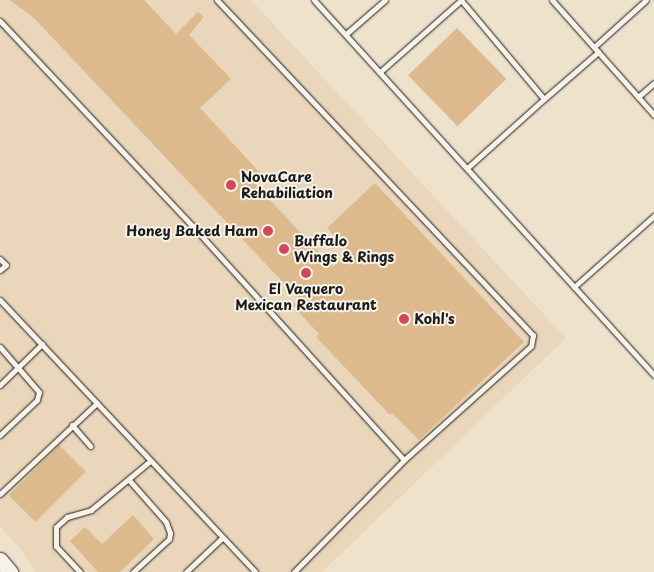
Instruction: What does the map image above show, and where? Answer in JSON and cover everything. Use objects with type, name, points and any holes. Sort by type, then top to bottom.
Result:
[{"type":"main road","points":[[0,560],[10,572]]},
{"type":"lane","points":[[217,0],[533,336],[531,346],[404,460],[294,572]]},
{"type":"lane","points":[[314,0],[654,375]]},
{"type":"lane","points":[[346,34],[385,0]]},
{"type":"lane","points":[[380,72],[461,0],[544,98]]},
{"type":"lane","points":[[552,0],[654,115]]},
{"type":"lane","points":[[467,168],[544,98],[646,0]]},
{"type":"lane","points":[[0,21],[195,229],[404,460]]},
{"type":"lane","points":[[638,97],[654,83]]},
{"type":"lane","points":[[574,287],[654,216]]},
{"type":"lane","points":[[0,259],[6,265],[0,270]]},
{"type":"lane","points":[[0,300],[255,572]]},
{"type":"lane","points":[[0,385],[42,344]]},
{"type":"lane","points":[[0,347],[38,388],[39,397],[0,435]]},
{"type":"lane","points":[[0,494],[96,403]]},
{"type":"lane","points":[[72,425],[90,446]]},
{"type":"lane","points":[[80,572],[56,546],[56,527],[67,517],[91,510],[150,461]]},
{"type":"lane","points":[[129,480],[166,522],[170,533],[169,539],[133,572]]},
{"type":"lane","points":[[186,572],[222,538]]},
{"type":"shaded area","points":[[0,0],[251,0],[566,338],[322,572],[35,572],[22,551],[0,526]]},
{"type":"building","points":[[10,0],[144,0],[176,34],[198,12],[204,17],[189,35],[231,79],[200,108],[263,176],[255,184],[333,267],[349,252],[327,228],[375,183],[524,342],[419,440],[392,413],[390,415],[316,337],[319,334],[292,305],[299,299],[34,18]]},
{"type":"building","points":[[457,28],[506,79],[457,126],[408,75]]},
{"type":"building","points":[[59,445],[86,472],[36,522],[9,495]]},
{"type":"building","points":[[133,515],[154,539],[120,572],[98,572],[70,541],[85,527],[102,544]]},
{"type":"place","name":"NovaCare Rehabiliation","points":[[231,185]]},
{"type":"place","name":"Honey Baked Ham","points":[[268,231]]},
{"type":"place","name":"Buffalo Wings & Rings","points":[[284,249]]},
{"type":"place","name":"El Vaquero Mexican Restaurant","points":[[306,273]]},
{"type":"place","name":"Kohl's","points":[[404,319]]}]
